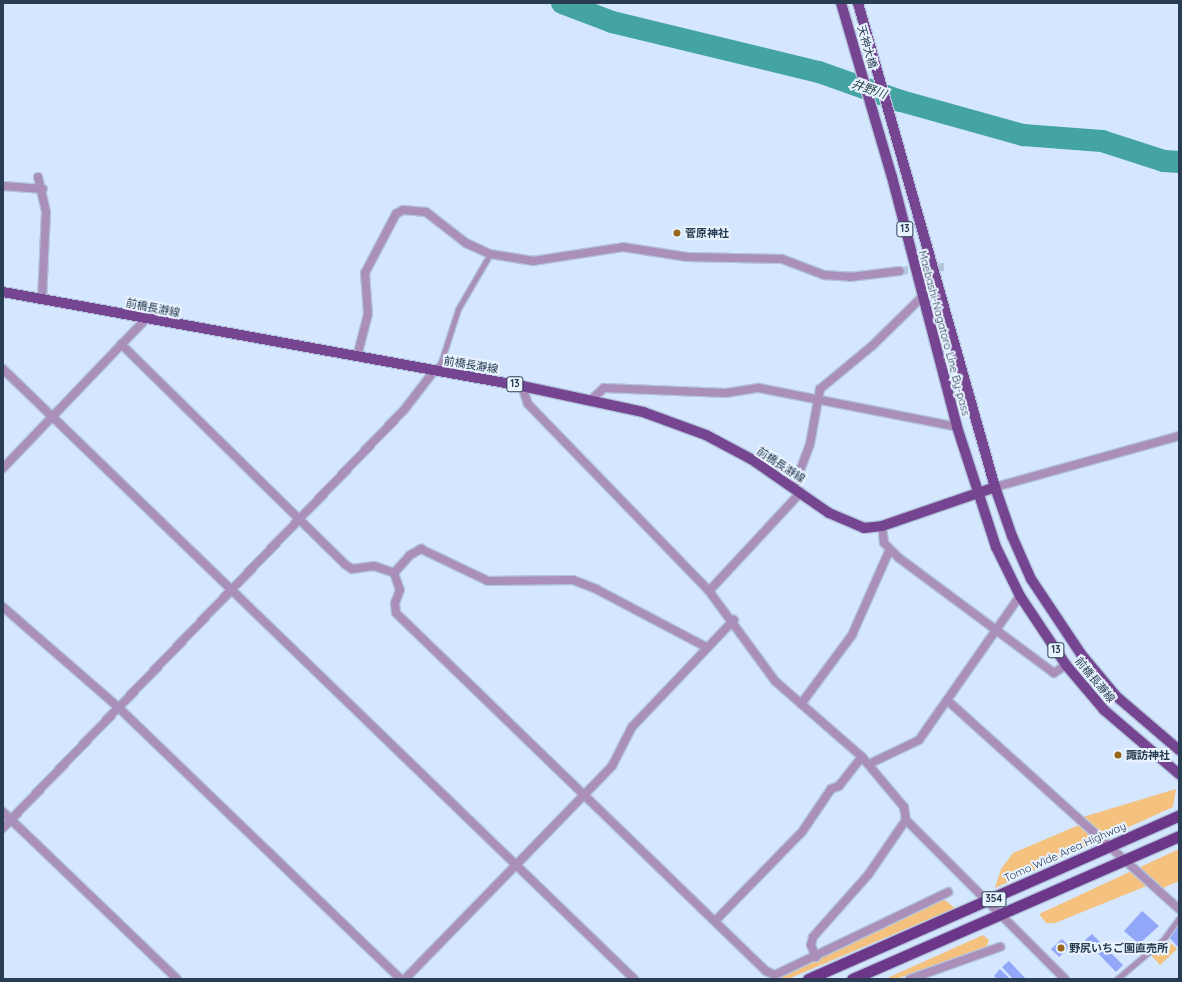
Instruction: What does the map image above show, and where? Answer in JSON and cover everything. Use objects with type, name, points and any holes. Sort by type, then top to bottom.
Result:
[{"type":"highway","name":"Tomo Wide Area Highway","points":[[808,979],[989,901],[1179,815]]},
{"type":"highway","name":"354","points":[[852,979],[1002,916],[1179,836]]},
{"type":"main road","name":"天神大橋","points":[[841,3],[892,177]]},
{"type":"main road","name":"天神大橋","points":[[858,3],[910,181]]},
{"type":"main road","name":"Maebashi-Nagatoro Line By-pass","points":[[892,177],[922,297],[976,494]]},
{"type":"main road","name":"Maebashi-Nagatoro Line By-pass","points":[[910,181],[995,487]]},
{"type":"main road","name":"前橋長瀞線","points":[[3,292],[522,386],[643,412],[706,435],[798,489],[842,521],[864,528],[882,526],[995,487],[1032,579],[1076,648],[1116,696],[1179,750]]},
{"type":"main road","name":"前橋長瀞線","points":[[976,494],[996,547],[1020,596],[1066,665],[1104,710],[1179,774]]},
{"type":"street","points":[[38,178],[43,189],[46,228],[42,299]]},
{"type":"street","points":[[3,186],[43,189]]},
{"type":"street","points":[[356,357],[368,314],[364,273],[396,214],[403,210],[426,212],[466,243],[490,254],[533,261],[623,248],[688,257],[782,258],[824,275],[850,277],[900,271]]},
{"type":"street","points":[[709,590],[798,489],[821,400],[820,389],[872,346],[922,297]]},
{"type":"street","points":[[3,468],[146,319]]},
{"type":"street","points":[[121,344],[299,520],[352,569],[374,566],[394,573],[400,584],[396,613],[716,920],[766,971],[775,975],[816,957],[948,892]]},
{"type":"street","points":[[3,369],[634,979]]},
{"type":"street","points":[[3,828],[404,410],[434,371]]},
{"type":"street","points":[[522,386],[528,404],[586,459],[709,590],[734,620],[775,681],[869,764],[904,807],[906,820],[1066,979]]},
{"type":"street","points":[[590,401],[604,388],[726,393],[759,388],[957,427]]},
{"type":"street","points":[[995,487],[1179,436]]},
{"type":"street","points":[[882,526],[889,551],[998,630],[1054,673],[1066,665]]},
{"type":"street","points":[[394,573],[410,555],[421,549],[488,581],[560,579],[578,582],[706,647]]},
{"type":"street","points":[[801,704],[852,635],[889,551]]},
{"type":"street","points":[[869,764],[919,740],[998,630],[1020,596]]},
{"type":"street","points":[[3,607],[119,708],[401,979]]},
{"type":"street","points":[[405,979],[612,766],[632,727],[679,680],[706,647],[734,620]]},
{"type":"street","points":[[948,701],[1179,909]]},
{"type":"street","points":[[716,920],[802,832],[831,789],[840,786],[862,757]]},
{"type":"street","points":[[3,812],[177,979]]},
{"type":"street","points":[[816,957],[811,945],[813,937],[868,876],[906,820]]},
{"type":"street","points":[[910,979],[1000,947]]},
{"type":"lane","points":[[434,371],[441,362],[458,309],[490,254]]},
{"type":"lane","points":[[1117,979],[1163,940],[1179,918]]},
{"type":"shaded area","points":[[1176,789],[1173,807],[995,888],[1001,869],[1013,853],[1079,825],[1083,817]]},
{"type":"shaded area","points":[[1179,849],[1179,881],[1163,888],[1154,883],[1055,923],[1046,923],[1039,914]]},
{"type":"shaded area","points":[[942,898],[955,908],[788,979],[776,979]]},
{"type":"shaded area","points":[[983,935],[989,940],[986,948],[896,979],[885,979]]},
{"type":"shaded area","points":[[1167,939],[1177,949],[1160,965],[1151,955]]},
{"type":"building","points":[[1142,911],[1159,926],[1139,944],[1124,931]]},
{"type":"building","points":[[1179,923],[1179,948],[1167,935]]},
{"type":"building","points":[[1092,934],[1123,965],[1116,972],[1085,940]]},
{"type":"building","name":"野尻いちご園直売所","points":[[1062,939],[1070,947],[1059,957],[1051,949]]},
{"type":"building","points":[[1009,961],[1026,979],[1013,979],[1002,967]]},
{"type":"building","points":[[1000,969],[1010,979],[997,979],[994,976]]},
{"type":"waterway","name":"井野川","points":[[562,3],[612,22],[819,72],[901,101],[1023,135],[1102,141],[1164,161],[1179,162]]},
{"type":"tunnel","points":[[900,271],[945,267]]},
{"type":"place","name":"菅原神社","points":[[677,233]]},
{"type":"place","name":"諏訪神社","points":[[1118,755]]},
{"type":"place","name":"野尻いちご園直売所","points":[[1061,948]]}]
